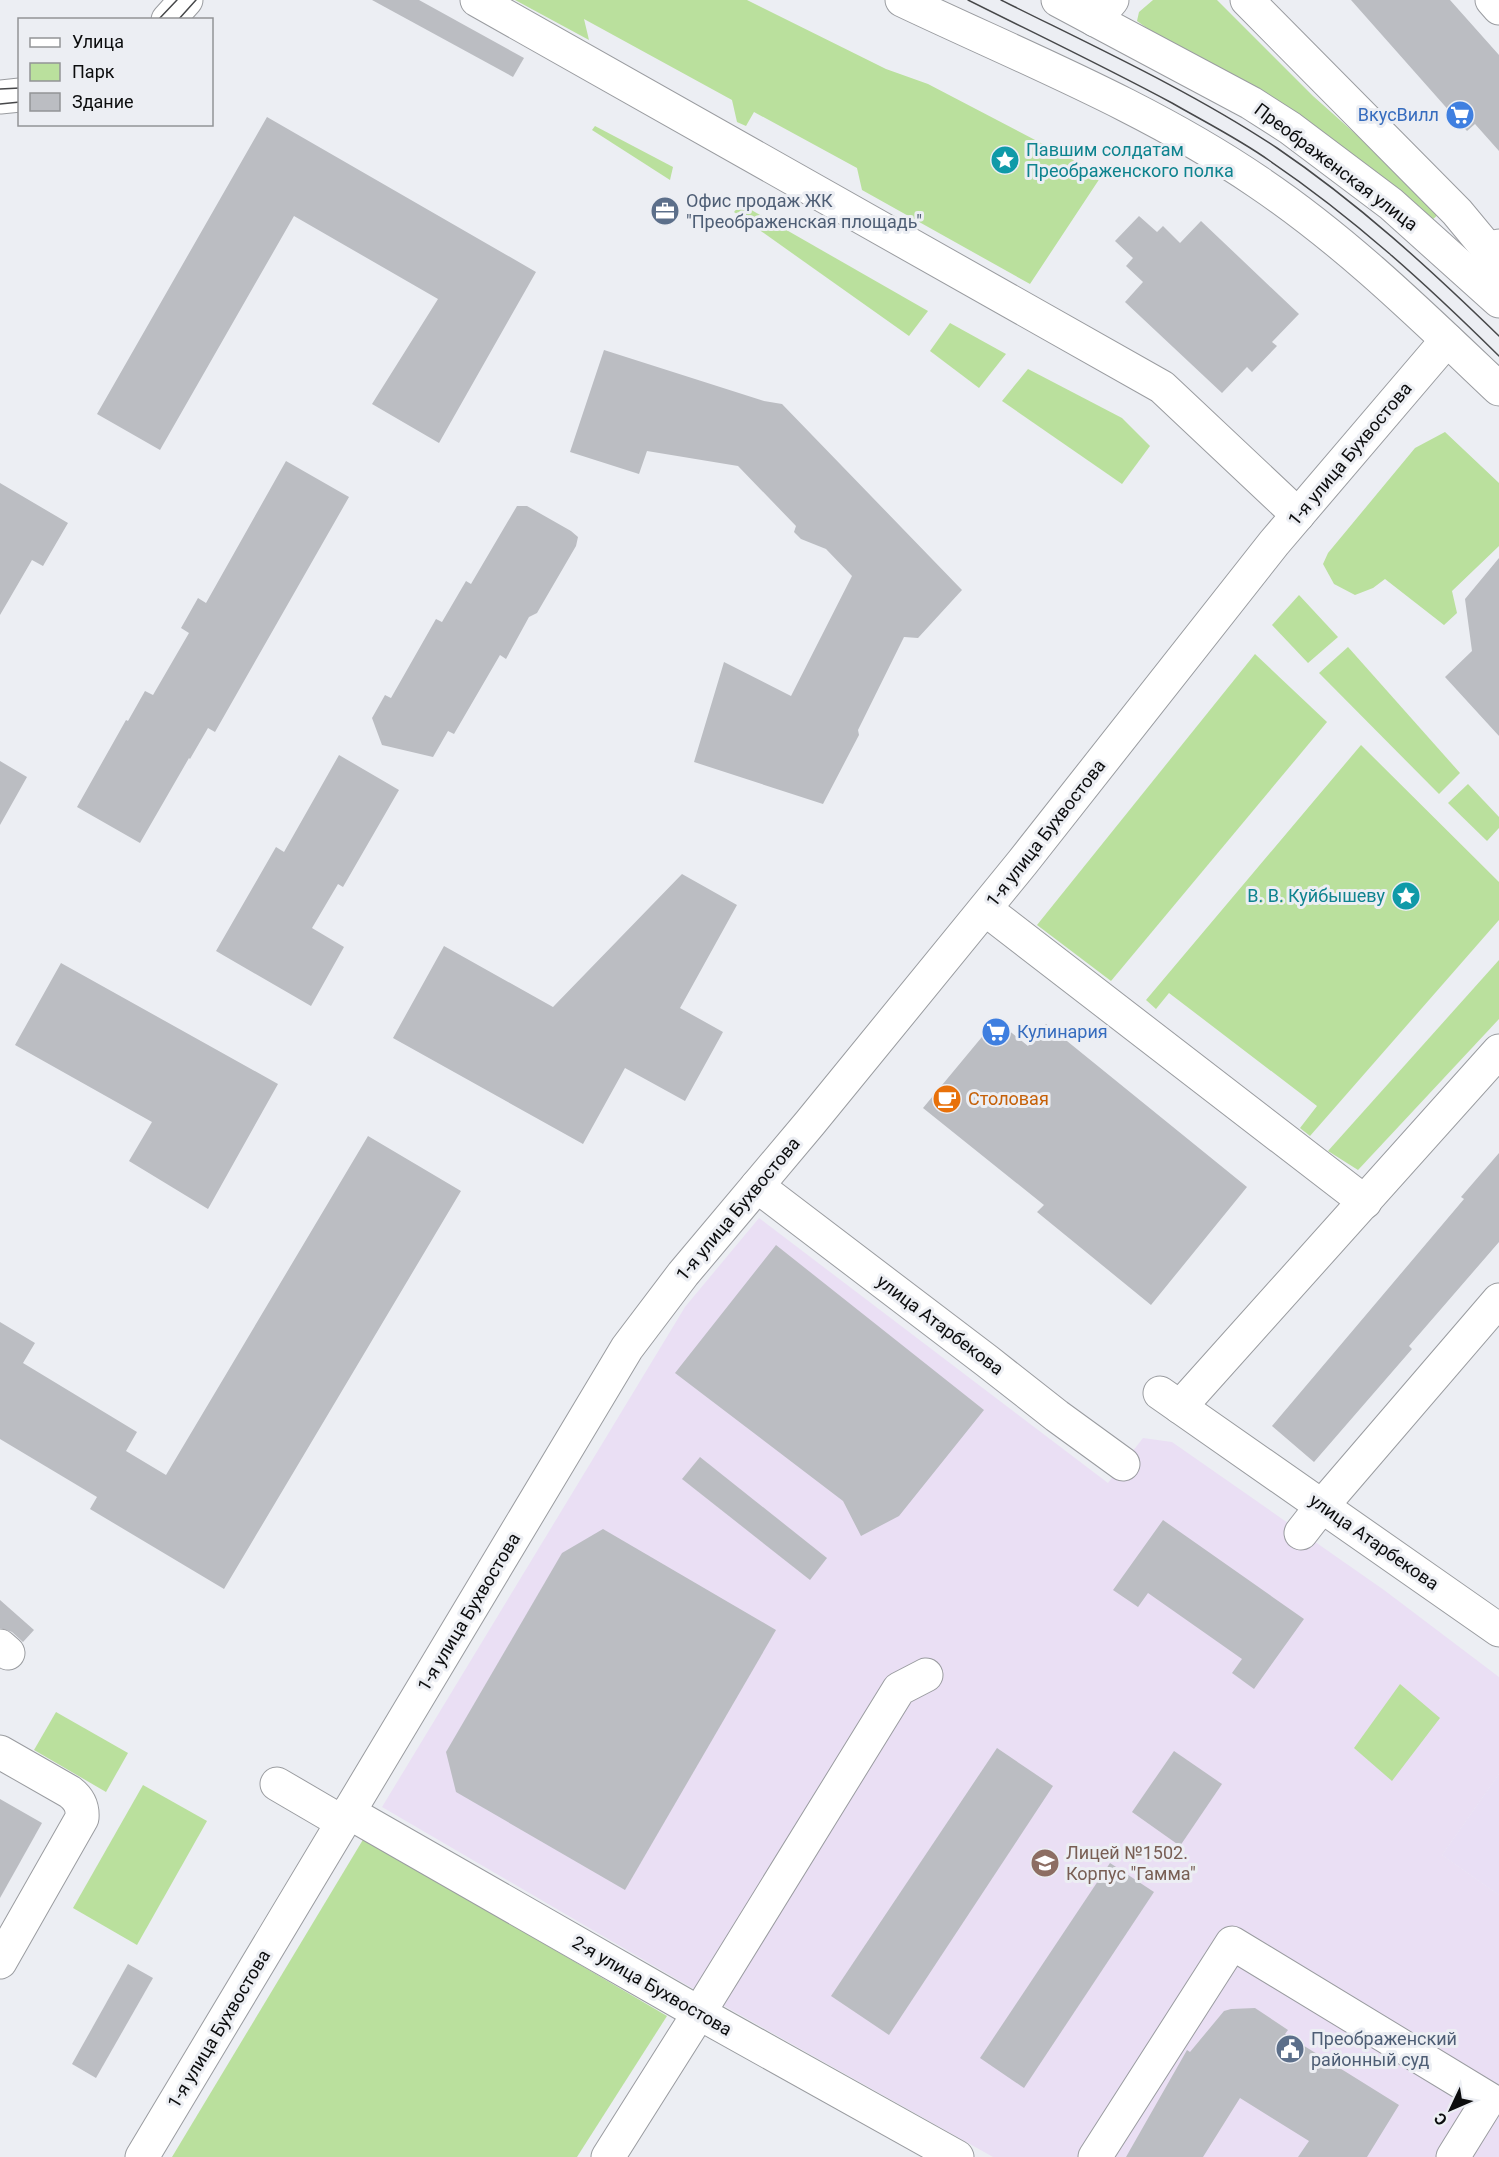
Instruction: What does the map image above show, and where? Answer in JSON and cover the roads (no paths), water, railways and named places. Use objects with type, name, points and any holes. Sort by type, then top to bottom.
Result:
[{"type":"street","points":[[170,18],[186,0]]},
{"type":"street","points":[[477,0],[1161,387],[1298,515]]},
{"type":"street","points":[[902,0],[1110,96],[1218,156],[1257,181],[1310,219],[1398,292],[1499,389]]},
{"type":"street","name":"Преображенская улица","points":[[1058,0],[1103,10],[1290,128],[1391,204],[1499,301]]},
{"type":"street","points":[[1247,0],[1496,254]]},
{"type":"street","points":[[1492,0],[1499,8]]},
{"type":"street","points":[[0,97],[18,95]]},
{"type":"street","name":"1-я улица Бухвостова","points":[[142,2157],[627,1348],[683,1274],[985,909],[1298,515],[1447,340]]},
{"type":"street","points":[[985,909],[1365,1202],[1499,1051]]},
{"type":"street","name":"улица Атарбекова","points":[[757,1186],[987,1360],[1057,1416],[1124,1464]]},
{"type":"street","name":"улица Атарбекова","points":[[1365,1202],[1170,1400],[1499,1630]]},
{"type":"street","points":[[1301,1533],[1499,1300]]},
{"type":"street","points":[[608,2157],[899,1689],[926,1676]]},
{"type":"street","points":[[0,1752],[77,1797],[82,1811],[82,1818],[0,1962]]},
{"type":"street","name":"2-я улица Бухвостова","points":[[278,1784],[345,1817],[957,2157]]},
{"type":"street","points":[[1095,2157],[1233,1943],[1489,2099],[1453,2157]]},
{"type":"tram line","points":[[160,18],[177,0]]},
{"type":"tram line","points":[[180,18],[196,0]]},
{"type":"tram line","points":[[968,0],[1147,90],[1258,153],[1360,229],[1417,278],[1499,356]]},
{"type":"tram line","points":[[1001,0],[1176,88],[1277,148],[1336,191],[1392,237],[1499,336]]},
{"type":"tram line","points":[[0,89],[18,88]]},
{"type":"tram line","points":[[0,104],[18,102]]},
{"type":"place","name":"ВкусВилл","points":[[1460,115]]},
{"type":"place","name":"Павшим солдатам Преображенского полка","points":[[1005,160]]},
{"type":"place","name":"Офис продаж ЖК \"Преображенская площадь\"","points":[[665,211]]},
{"type":"place","name":"В. В. Куйбышеву","points":[[1406,896]]},
{"type":"place","name":"Кулинария","points":[[996,1032]]},
{"type":"place","name":"Столовая","points":[[947,1099]]},
{"type":"place","name":"Лицей №1502. Корпус \"Гамма\"","points":[[1045,1863]]},
{"type":"place","name":"Преображенский районный суд","points":[[1290,2049]]}]
